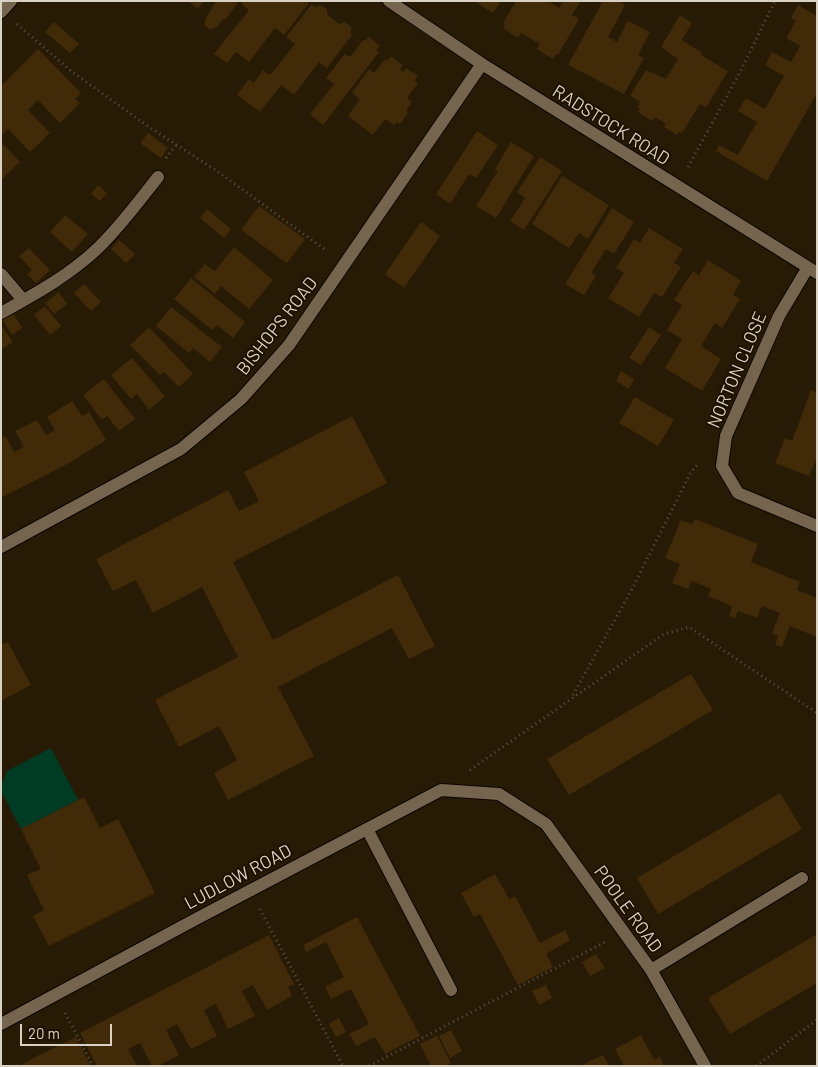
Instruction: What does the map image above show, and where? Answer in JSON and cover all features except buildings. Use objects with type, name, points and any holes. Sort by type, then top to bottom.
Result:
[{"type":"street","points":[[2,12],[11,1]]},
{"type":"street","name":"RADSTOCK ROAD","points":[[389,1],[482,64],[812,271]]},
{"type":"street","name":"BISHOPS ROAD","points":[[1,547],[181,449],[241,399],[289,345],[482,64]]},
{"type":"street","points":[[1,313],[47,287],[97,248],[136,206],[158,177]]},
{"type":"street","name":"NORTON CLOSE","points":[[812,271],[779,316],[726,436],[722,466],[738,493],[817,526]]},
{"type":"street","points":[[1,274],[23,300]]},
{"type":"street","name":"POOLE ROAD","points":[[441,790],[499,794],[546,824],[651,970],[705,1066]]},
{"type":"street","name":"LUDLOW ROAD","points":[[1,1024],[441,790]]},
{"type":"street","points":[[367,829],[451,990]]},
{"type":"street","points":[[651,970],[802,878]]},
{"type":"path","points":[[676,187],[738,76],[775,1]]},
{"type":"path","points":[[2,12],[71,70],[149,127],[214,169],[345,264]]},
{"type":"path","points":[[572,697],[632,589],[691,472],[726,436]]},
{"type":"path","points":[[441,790],[664,634],[690,627],[817,713]]},
{"type":"path","points":[[250,890],[343,1066]]},
{"type":"path","points":[[369,1066],[624,933]]},
{"type":"path","points":[[56,995],[93,1066]]},
{"type":"path","points":[[756,1066],[817,1020]]},
{"type":"green space","points":[[51,748],[78,800],[21,829],[1,791],[1,786],[7,771]]}]
